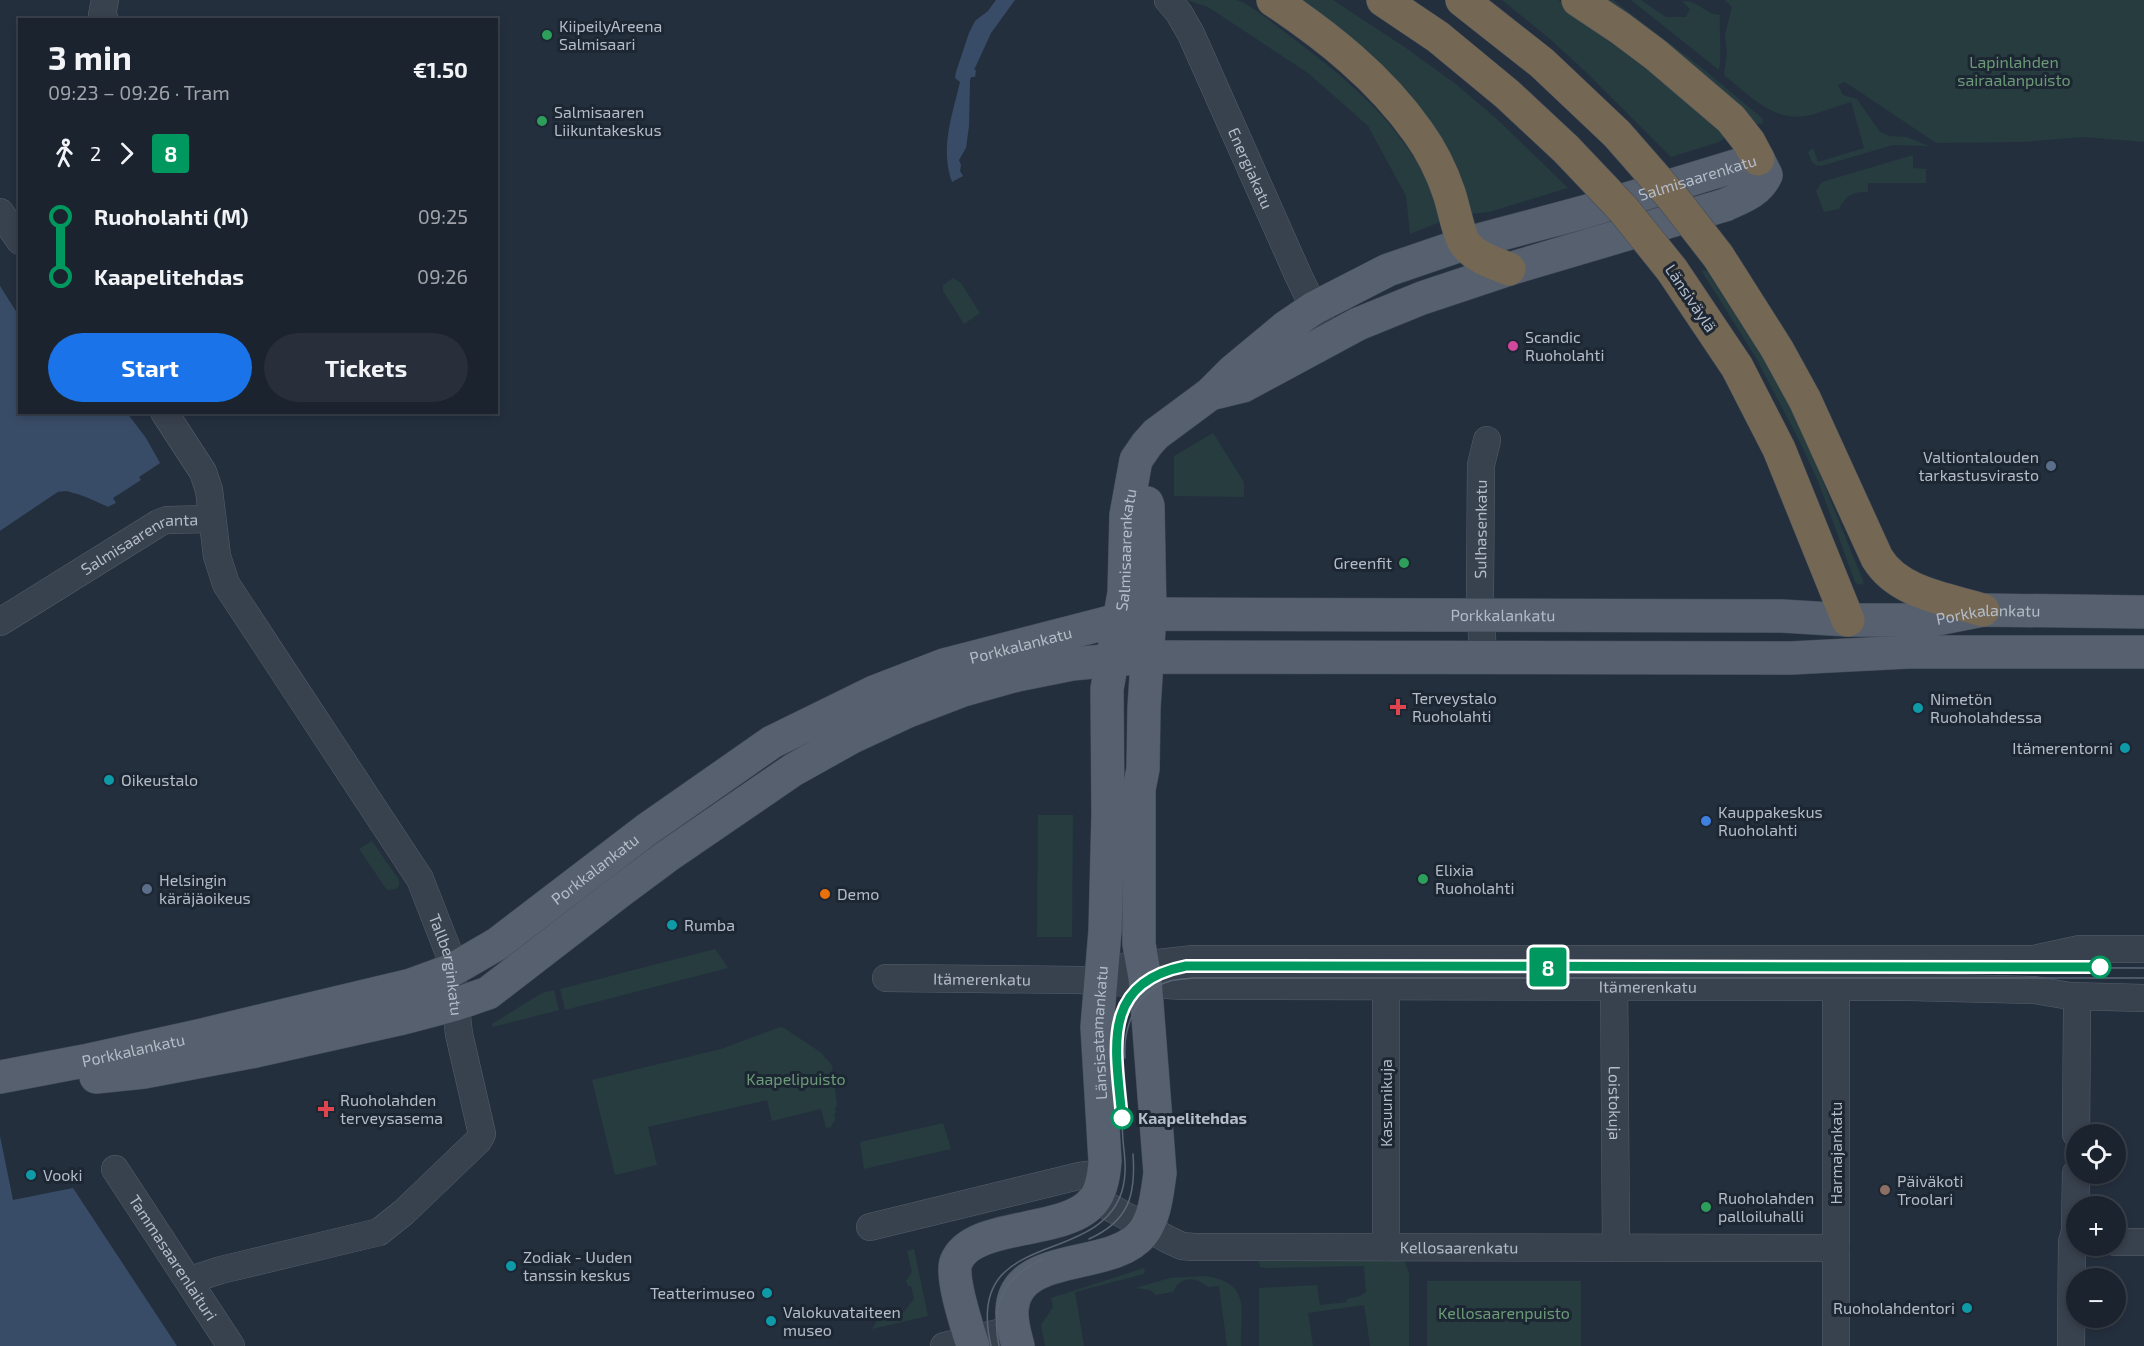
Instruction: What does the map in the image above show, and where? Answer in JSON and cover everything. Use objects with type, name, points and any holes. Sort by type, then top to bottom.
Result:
[{"type":"highway","points":[[1273,0],[1355,62],[1399,108],[1419,132],[1439,168],[1464,244],[1480,258],[1509,269]]},
{"type":"highway","name":"Länsiväylä","points":[[1383,0],[1438,37],[1507,94],[1566,149],[1623,209],[1672,270],[1737,367],[1779,449],[1848,620]]},
{"type":"highway","points":[[1462,0],[1542,63],[1617,134],[1673,198],[1718,256],[1777,349],[1805,400],[1876,558],[1884,569],[1905,584],[1983,610]]},
{"type":"highway","points":[[1578,0],[1656,55],[1731,118],[1749,142],[1758,159]]},
{"type":"main road","name":"Salmisaarenkatu","points":[[1118,620],[1125,582],[1126,515],[1136,460],[1156,434],[1210,394],[1233,371],[1286,327],[1314,308],[1388,270],[1464,244],[1584,212],[1758,159],[1766,175],[1760,186],[1725,205],[1509,269],[1422,298],[1358,324],[1243,386],[1210,394]]},
{"type":"main road","name":"Salmisaarenkatu","points":[[1134,480],[1148,506],[1150,614]]},
{"type":"main road","name":"Porkkalankatu","points":[[0,1077],[213,1032],[411,985],[452,970],[497,944],[646,830],[772,742],[874,692],[944,664],[1118,620],[1150,614],[1782,616],[1848,620],[1932,620],[1983,610],[2144,612]]},
{"type":"main road","points":[[1016,1338],[1012,1317],[1013,1301],[1019,1287],[1030,1277],[1046,1269],[1104,1256],[1123,1248],[1140,1236],[1146,1228],[1157,1197],[1160,1173],[1144,974],[1139,944],[1138,814],[1143,769],[1146,657],[1150,614]]},
{"type":"main road","name":"Länsisatamankatu","points":[[1095,1187],[1103,1178],[1106,1161],[1093,977],[1105,932],[1108,814],[1107,689],[1118,620]]},
{"type":"main road","name":"Länsiväylä","points":[[1848,620],[1869,642],[1881,648],[1908,652]]},
{"type":"main road","name":"Porkkalankatu","points":[[0,1097],[83,1078],[144,1072],[256,1051],[456,1005],[488,993],[666,857],[793,770],[852,737],[908,711],[963,690],[1017,675],[1072,664],[1146,657],[1791,658],[1908,652],[2144,652]]},
{"type":"main road","points":[[963,1344],[954,1276],[956,1262],[966,1248],[982,1239],[1071,1217],[1085,1209],[1095,1187]]},
{"type":"street","points":[[104,18],[102,15],[105,0]]},
{"type":"street","name":"Energiakatu","points":[[1168,0],[1179,13],[1191,34],[1329,339]]},
{"type":"street","points":[[0,212],[18,238]]},
{"type":"street","name":"Salmisaarenranta","points":[[0,622],[159,523],[167,520],[212,519],[209,490],[203,472],[165,414]]},
{"type":"street","name":"Sulhasenkatu","points":[[1483,657],[1481,465],[1487,440]]},
{"type":"street","name":"Tallberginkatu","points":[[190,1280],[221,1270],[379,1232],[404,1212],[478,1141],[482,1134],[459,1034],[450,956],[420,879],[226,584],[217,556],[212,519]]},
{"type":"street","name":"Itämerenkatu","points":[[1144,974],[1184,959],[2034,959],[2080,949],[2144,949]]},
{"type":"street","name":"Loistokuja","points":[[1614,958],[1616,1248]]},
{"type":"street","name":"Kasuunikuja","points":[[1386,1247],[1385,987],[1394,959]]},
{"type":"street","name":"Harmajankatu","points":[[1836,960],[1836,1346]]},
{"type":"street","name":"Itämerenkatu","points":[[886,978],[1093,977],[1144,974],[1385,987],[1836,987],[2034,990],[2070,996],[2144,998]]},
{"type":"street","points":[[2076,1124],[2077,1012]]},
{"type":"street","name":"Tammasaarenlaituri","points":[[115,1169],[190,1280],[231,1346]]},
{"type":"street","points":[[870,1227],[920,1226],[1079,1176],[1095,1187]]},
{"type":"street","name":"Kellosaarenkatu","points":[[1095,1187],[1146,1228],[1182,1246],[1194,1247],[1836,1248]]},
{"type":"street","points":[[2126,1242],[2144,1242]]},
{"type":"street","points":[[2071,1346],[2074,1256]]},
{"type":"street","points":[[963,1344],[1016,1338]]},
{"type":"green space","points":[[1187,0],[1237,0],[1242,2],[1269,20],[1347,81],[1382,116],[1413,157],[1437,200],[1441,216],[1440,222],[1410,234],[1406,196],[1368,126],[1308,73],[1208,7]]},
{"type":"green space","points":[[1297,0],[1333,0],[1406,48],[1457,85],[1499,121],[1568,188],[1489,212],[1470,214]]},
{"type":"green space","points":[[1502,0],[1558,0],[1584,16],[1684,90],[1726,137],[1719,142],[1671,157],[1587,73]]},
{"type":"green space","points":[[1595,0],[1613,0],[1702,68],[1763,119],[1762,124],[1755,123],[1715,85]]},
{"type":"green space","points":[[1631,0],[1641,0],[1666,17],[1686,17],[1690,9],[1682,1],[1688,1],[1720,15],[1719,70]]},
{"type":"green space","name":"Lapinlahden sairaalanpuisto","points":[[1725,0],[2144,0],[2144,142],[2083,137],[2024,142],[1936,143],[1845,82],[1838,85],[1843,95],[1857,99],[1880,132],[1890,136],[1907,137],[1929,146],[1893,145],[1821,166],[1815,165],[1808,152],[1813,148],[1818,162],[1864,148],[1851,102],[1812,115],[1794,117],[1772,111],[1742,90],[1724,75],[1727,53],[1725,35],[1732,7]]},
{"type":"green space","points":[[1913,155],[1913,168],[1926,169],[1926,183],[1868,183],[1868,192],[1858,192],[1847,198],[1839,209],[1824,212],[1816,191],[1822,182]]},
{"type":"green space","points":[[1701,270],[1707,271],[1763,358],[1791,408],[1864,583],[1858,585],[1855,582],[1818,481],[1799,440],[1755,356]]},
{"type":"green space","points":[[953,278],[961,283],[980,313],[964,324],[943,291],[943,285]]},
{"type":"green space","points":[[1213,433],[1244,482],[1244,497],[1174,496],[1174,456]]},
{"type":"green space","points":[[1038,815],[1073,815],[1072,937],[1037,937]]},
{"type":"green space","points":[[372,841],[399,880],[399,886],[396,889],[387,890],[359,849]]},
{"type":"green space","points":[[715,949],[728,968],[565,1010],[560,989]]},
{"type":"green space","points":[[554,990],[559,1010],[493,1027],[492,1024],[542,993]]},
{"type":"green space","name":"Kaapelipuisto","points":[[780,1027],[820,1052],[832,1065],[837,1106],[834,1109],[836,1118],[831,1127],[826,1128],[821,1109],[772,1121],[767,1100],[648,1127],[657,1165],[615,1175],[592,1080],[721,1049]]},
{"type":"green space","points":[[943,1123],[951,1149],[864,1169],[860,1142]]},
{"type":"green space","points":[[914,1249],[928,1316],[872,1329],[879,1318],[903,1313],[914,1299],[911,1286],[908,1286],[906,1281],[912,1272],[907,1251]]},
{"type":"green space","points":[[1258,1258],[1403,1258],[1409,1273],[1409,1346],[1370,1346],[1364,1305],[1308,1313],[1313,1346],[1259,1346],[1259,1288],[1317,1285],[1320,1305],[1347,1302],[1347,1299],[1366,1292],[1364,1266],[1267,1268],[1260,1267]]},
{"type":"green space","points":[[1144,1268],[1144,1274],[1075,1292],[1084,1346],[1045,1346],[1041,1325],[1053,1307],[1051,1298]]},
{"type":"green space","points":[[1204,1276],[1230,1284],[1236,1291],[1242,1309],[1241,1346],[1227,1346],[1219,1286],[1208,1287],[1198,1281],[1188,1279],[1180,1283],[1173,1292],[1156,1295],[1150,1290],[1135,1288],[1170,1278]]},
{"type":"green space","name":"Kellosaarenpuisto","points":[[1427,1281],[1581,1281],[1581,1346],[1427,1346]]},
{"type":"water","points":[[996,0],[1015,0],[991,33],[974,70],[976,70],[975,77],[971,77],[966,148],[959,160],[963,176],[952,182],[947,144],[960,82],[955,78],[956,72],[975,21],[988,11]]},
{"type":"water","points":[[0,286],[18,314],[18,414],[128,414],[146,438],[160,463],[139,477],[141,480],[113,498],[116,503],[108,507],[78,494],[58,492],[0,531]]},
{"type":"water","points":[[0,1136],[13,1200],[73,1188],[177,1346],[0,1346]]},
{"type":"pier","points":[[67,491],[108,507],[116,503],[118,505],[108,510],[67,494],[59,495],[0,534],[0,531],[58,492]]},
{"type":"tram line","points":[[991,1346],[988,1308],[996,1282],[1014,1265],[1087,1231],[1108,1215],[1122,1191],[1125,1166],[1117,1056],[1120,1019],[1125,1004],[1134,992],[1146,981],[1164,972],[1186,966],[2144,968]]},
{"type":"tram line","name":"8","points":[[1122,1118],[1116,1036],[1124,1006],[1140,986],[1148,980],[1169,969],[1186,966],[2100,967]]},
{"type":"tram line","points":[[1125,1058],[1126,1034],[1140,1002],[1158,986],[1170,981],[1194,978],[2144,978]]},
{"type":"tram line","points":[[1089,1239],[1113,1224],[1127,1205],[1133,1182],[1133,1154]]},
{"type":"tram line","points":[[999,1346],[997,1317],[1003,1294],[1018,1275],[1042,1259]]},
{"type":"place","name":"KiipeilyAreena Salmisaari","points":[[547,35]]},
{"type":"place","name":"Salmisaaren Liikuntakeskus","points":[[542,121]]},
{"type":"place","name":"Scandic Ruoholahti","points":[[1513,346]]},
{"type":"place","name":"Valtiontalouden tarkastusvirasto","points":[[2051,466]]},
{"type":"place","name":"Greenfit","points":[[1404,563]]},
{"type":"place","name":"Terveystalo Ruoholahti","points":[[1398,707]]},
{"type":"place","name":"Nimetön Ruoholahdessa","points":[[1918,708]]},
{"type":"place","name":"Itämerentorni","points":[[2125,748]]},
{"type":"place","name":"Oikeustalo","points":[[109,780]]},
{"type":"place","name":"Kauppakeskus Ruoholahti","points":[[1706,821]]},
{"type":"place","name":"Elixia Ruoholahti","points":[[1423,879]]},
{"type":"place","name":"Helsingin käräjäoikeus","points":[[147,889]]},
{"type":"place","name":"Demo","points":[[825,894]]},
{"type":"place","name":"Rumba","points":[[672,925]]},
{"type":"place","name":"Ruoholahden terveysasema","points":[[326,1109]]},
{"type":"place","name":"Kaapelitehdas","points":[[1122,1118]]},
{"type":"place","name":"Vooki","points":[[31,1175]]},
{"type":"place","name":"Päiväkoti Troolari","points":[[1885,1190]]},
{"type":"place","name":"Ruoholahden palloiluhalli","points":[[1706,1207]]},
{"type":"place","name":"Zodiak - Uuden tanssin keskus","points":[[511,1266]]},
{"type":"place","name":"Teatterimuseo","points":[[767,1293]]},
{"type":"place","name":"Ruoholahdentori","points":[[1967,1308]]},
{"type":"place","name":"Valokuvataiteen museo","points":[[771,1321]]}]
